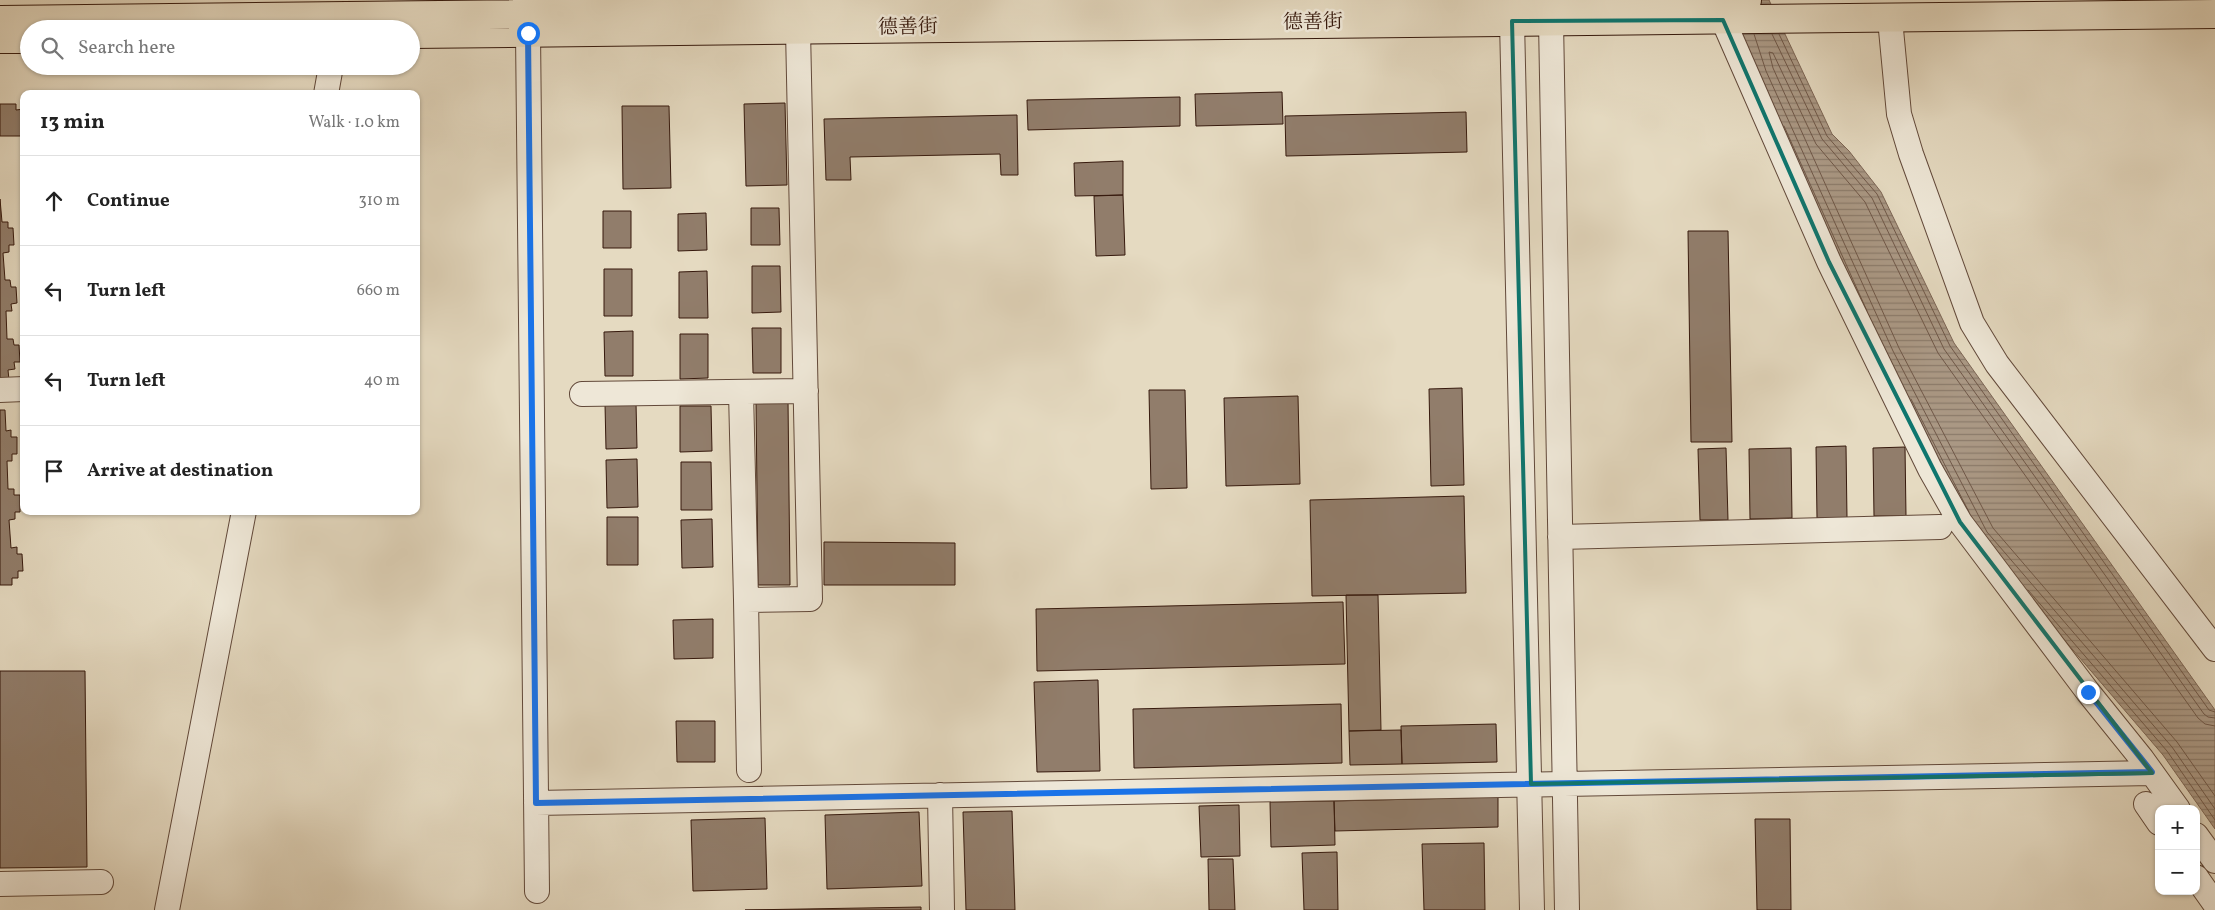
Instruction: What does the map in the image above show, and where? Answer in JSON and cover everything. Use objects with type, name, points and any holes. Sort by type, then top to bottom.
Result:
[{"type":"main road","name":"德善街","points":[[420,33],[526,15],[864,4],[1747,0]]},
{"type":"main road","name":"德善街","points":[[0,20],[246,8],[526,15],[798,30],[2215,14]]},
{"type":"main road","points":[[0,39],[20,39]]},
{"type":"street","points":[[526,15],[537,891]]},
{"type":"street","points":[[1890,19],[1900,114],[1911,154],[1972,323],[1997,364],[2215,649]]},
{"type":"street","points":[[1723,20],[1829,262],[1930,469],[1960,522],[2088,692],[2152,772],[2175,805]]},
{"type":"street","points":[[1512,21],[1532,910]]},
{"type":"street","points":[[1551,21],[1567,910]]},
{"type":"street","points":[[746,600],[810,599],[798,30]]},
{"type":"street","points":[[327,90],[329,75]]},
{"type":"street","points":[[0,390],[20,389]]},
{"type":"street","points":[[582,394],[806,391]]},
{"type":"street","points":[[742,392],[749,770]]},
{"type":"street","points":[[167,910],[243,515]]},
{"type":"street","points":[[1560,537],[1940,527]]},
{"type":"street","points":[[536,803],[2152,772]]},
{"type":"street","points":[[940,795],[942,910]]},
{"type":"street","points":[[2200,840],[2215,861]]},
{"type":"street","points":[[0,884],[101,882]]},
{"type":"street","points":[[2200,883],[2215,904]]},
{"type":"highlighted area","points":[[1723,20],[1829,262],[1960,522],[2152,773],[1531,784],[1512,21]]},
{"type":"water","points":[[1732,0],[1769,0],[1832,134],[1849,151],[1881,192],[1954,343],[2215,710],[2215,829],[2200,805],[2163,755],[1977,538],[1883,356],[1755,75]]},
{"type":"building","points":[[1282,92],[1283,124],[1196,126],[1195,94]]},
{"type":"building","points":[[1180,97],[1180,126],[1028,130],[1027,100]]},
{"type":"building","points":[[785,103],[787,185],[746,186],[744,104]]},
{"type":"building","points":[[0,104],[16,104],[16,110],[20,110],[20,136],[0,136]]},
{"type":"building","points":[[622,106],[669,106],[671,188],[623,189]]},
{"type":"building","points":[[1466,112],[1467,152],[1286,156],[1285,116]]},
{"type":"building","points":[[1017,115],[1018,175],[1001,175],[1000,154],[850,157],[851,180],[826,180],[824,119]]},
{"type":"building","points":[[1123,161],[1123,195],[1075,196],[1074,163]]},
{"type":"building","points":[[1123,195],[1125,255],[1096,256],[1094,196]]},
{"type":"building","points":[[0,199],[2,222],[8,222],[8,228],[13,228],[14,245],[9,245],[9,252],[3,253],[5,280],[10,280],[11,287],[16,287],[17,303],[11,304],[12,311],[6,311],[7,339],[13,339],[14,345],[19,345],[20,362],[14,362],[15,369],[8,370],[9,380],[0,380]]},
{"type":"building","points":[[751,208],[779,208],[780,245],[751,245]]},
{"type":"building","points":[[603,211],[631,211],[631,248],[603,248]]},
{"type":"building","points":[[706,213],[707,250],[678,251],[678,214]]},
{"type":"building","points":[[1688,231],[1728,231],[1732,442],[1691,442]]},
{"type":"building","points":[[752,266],[780,266],[781,312],[752,313]]},
{"type":"building","points":[[604,269],[632,269],[632,316],[604,316]]},
{"type":"building","points":[[707,271],[708,318],[679,318],[679,272]]},
{"type":"building","points":[[752,328],[781,328],[781,373],[753,373]]},
{"type":"building","points":[[633,331],[633,376],[605,376],[604,332]]},
{"type":"building","points":[[680,334],[708,334],[708,378],[680,379]]},
{"type":"building","points":[[1462,388],[1464,485],[1431,486],[1429,389]]},
{"type":"building","points":[[1149,390],[1185,390],[1187,488],[1151,489]]},
{"type":"building","points":[[1298,396],[1300,484],[1226,486],[1224,398]]},
{"type":"building","points":[[788,400],[790,585],[758,585],[756,401]]},
{"type":"building","points":[[636,403],[637,448],[606,449],[605,404]]},
{"type":"building","points":[[680,406],[711,406],[712,451],[680,452]]},
{"type":"building","points":[[0,410],[5,410],[6,431],[11,430],[11,437],[17,437],[17,454],[12,454],[12,461],[7,461],[8,489],[14,489],[14,495],[20,495],[20,512],[15,512],[15,519],[9,520],[11,548],[17,547],[17,554],[22,554],[23,571],[18,571],[18,578],[12,578],[12,585],[0,585]]},
{"type":"building","points":[[1846,446],[1847,518],[1817,518],[1816,447]]},
{"type":"building","points":[[1905,447],[1906,516],[1874,516],[1873,448]]},
{"type":"building","points":[[1726,448],[1728,520],[1700,520],[1698,449]]},
{"type":"building","points":[[1791,448],[1792,518],[1750,519],[1749,449]]},
{"type":"building","points":[[637,459],[638,507],[607,508],[606,460]]},
{"type":"building","points":[[681,462],[711,462],[712,510],[681,510]]},
{"type":"building","points":[[1464,496],[1466,593],[1312,596],[1310,500]]},
{"type":"building","points":[[607,517],[638,517],[638,565],[607,565]]},
{"type":"building","points":[[712,519],[713,567],[682,568],[681,520]]},
{"type":"building","points":[[824,542],[955,543],[955,585],[824,585]]},
{"type":"building","points":[[1346,595],[1378,595],[1381,730],[1349,731]]},
{"type":"building","points":[[1343,602],[1345,664],[1037,671],[1036,609]]},
{"type":"building","points":[[713,619],[713,658],[674,659],[673,620]]},
{"type":"building","points":[[0,671],[85,671],[87,867],[0,868]]},
{"type":"building","points":[[1098,680],[1100,771],[1037,772],[1034,682]]},
{"type":"building","points":[[1341,704],[1342,763],[1134,768],[1133,709]]},
{"type":"building","points":[[676,721],[715,721],[715,762],[677,762]]},
{"type":"building","points":[[1496,724],[1497,762],[1402,764],[1401,726]]},
{"type":"building","points":[[1401,730],[1402,764],[1350,765],[1349,731]]},
{"type":"building","points":[[1498,797],[1498,827],[1335,831],[1334,801]]},
{"type":"building","points":[[1334,801],[1335,845],[1271,847],[1270,802]]},
{"type":"building","points":[[1239,805],[1240,856],[1201,857],[1199,806]]},
{"type":"building","points":[[1012,811],[1015,910],[966,910],[963,812]]},
{"type":"building","points":[[919,812],[922,886],[827,889],[825,815]]},
{"type":"building","points":[[765,818],[767,889],[693,891],[691,820]]},
{"type":"building","points":[[1755,819],[1790,819],[1791,910],[1757,910]]},
{"type":"building","points":[[1484,843],[1485,910],[1424,910],[1422,844]]},
{"type":"building","points":[[1337,852],[1338,910],[1304,910],[1302,853]]},
{"type":"building","points":[[1208,859],[1233,859],[1235,910],[1209,910]]},
{"type":"building","points":[[921,907],[921,910],[745,910]]},
{"type":"route","points":[[528,33],[536,803],[2152,772],[2088,692]]}]
